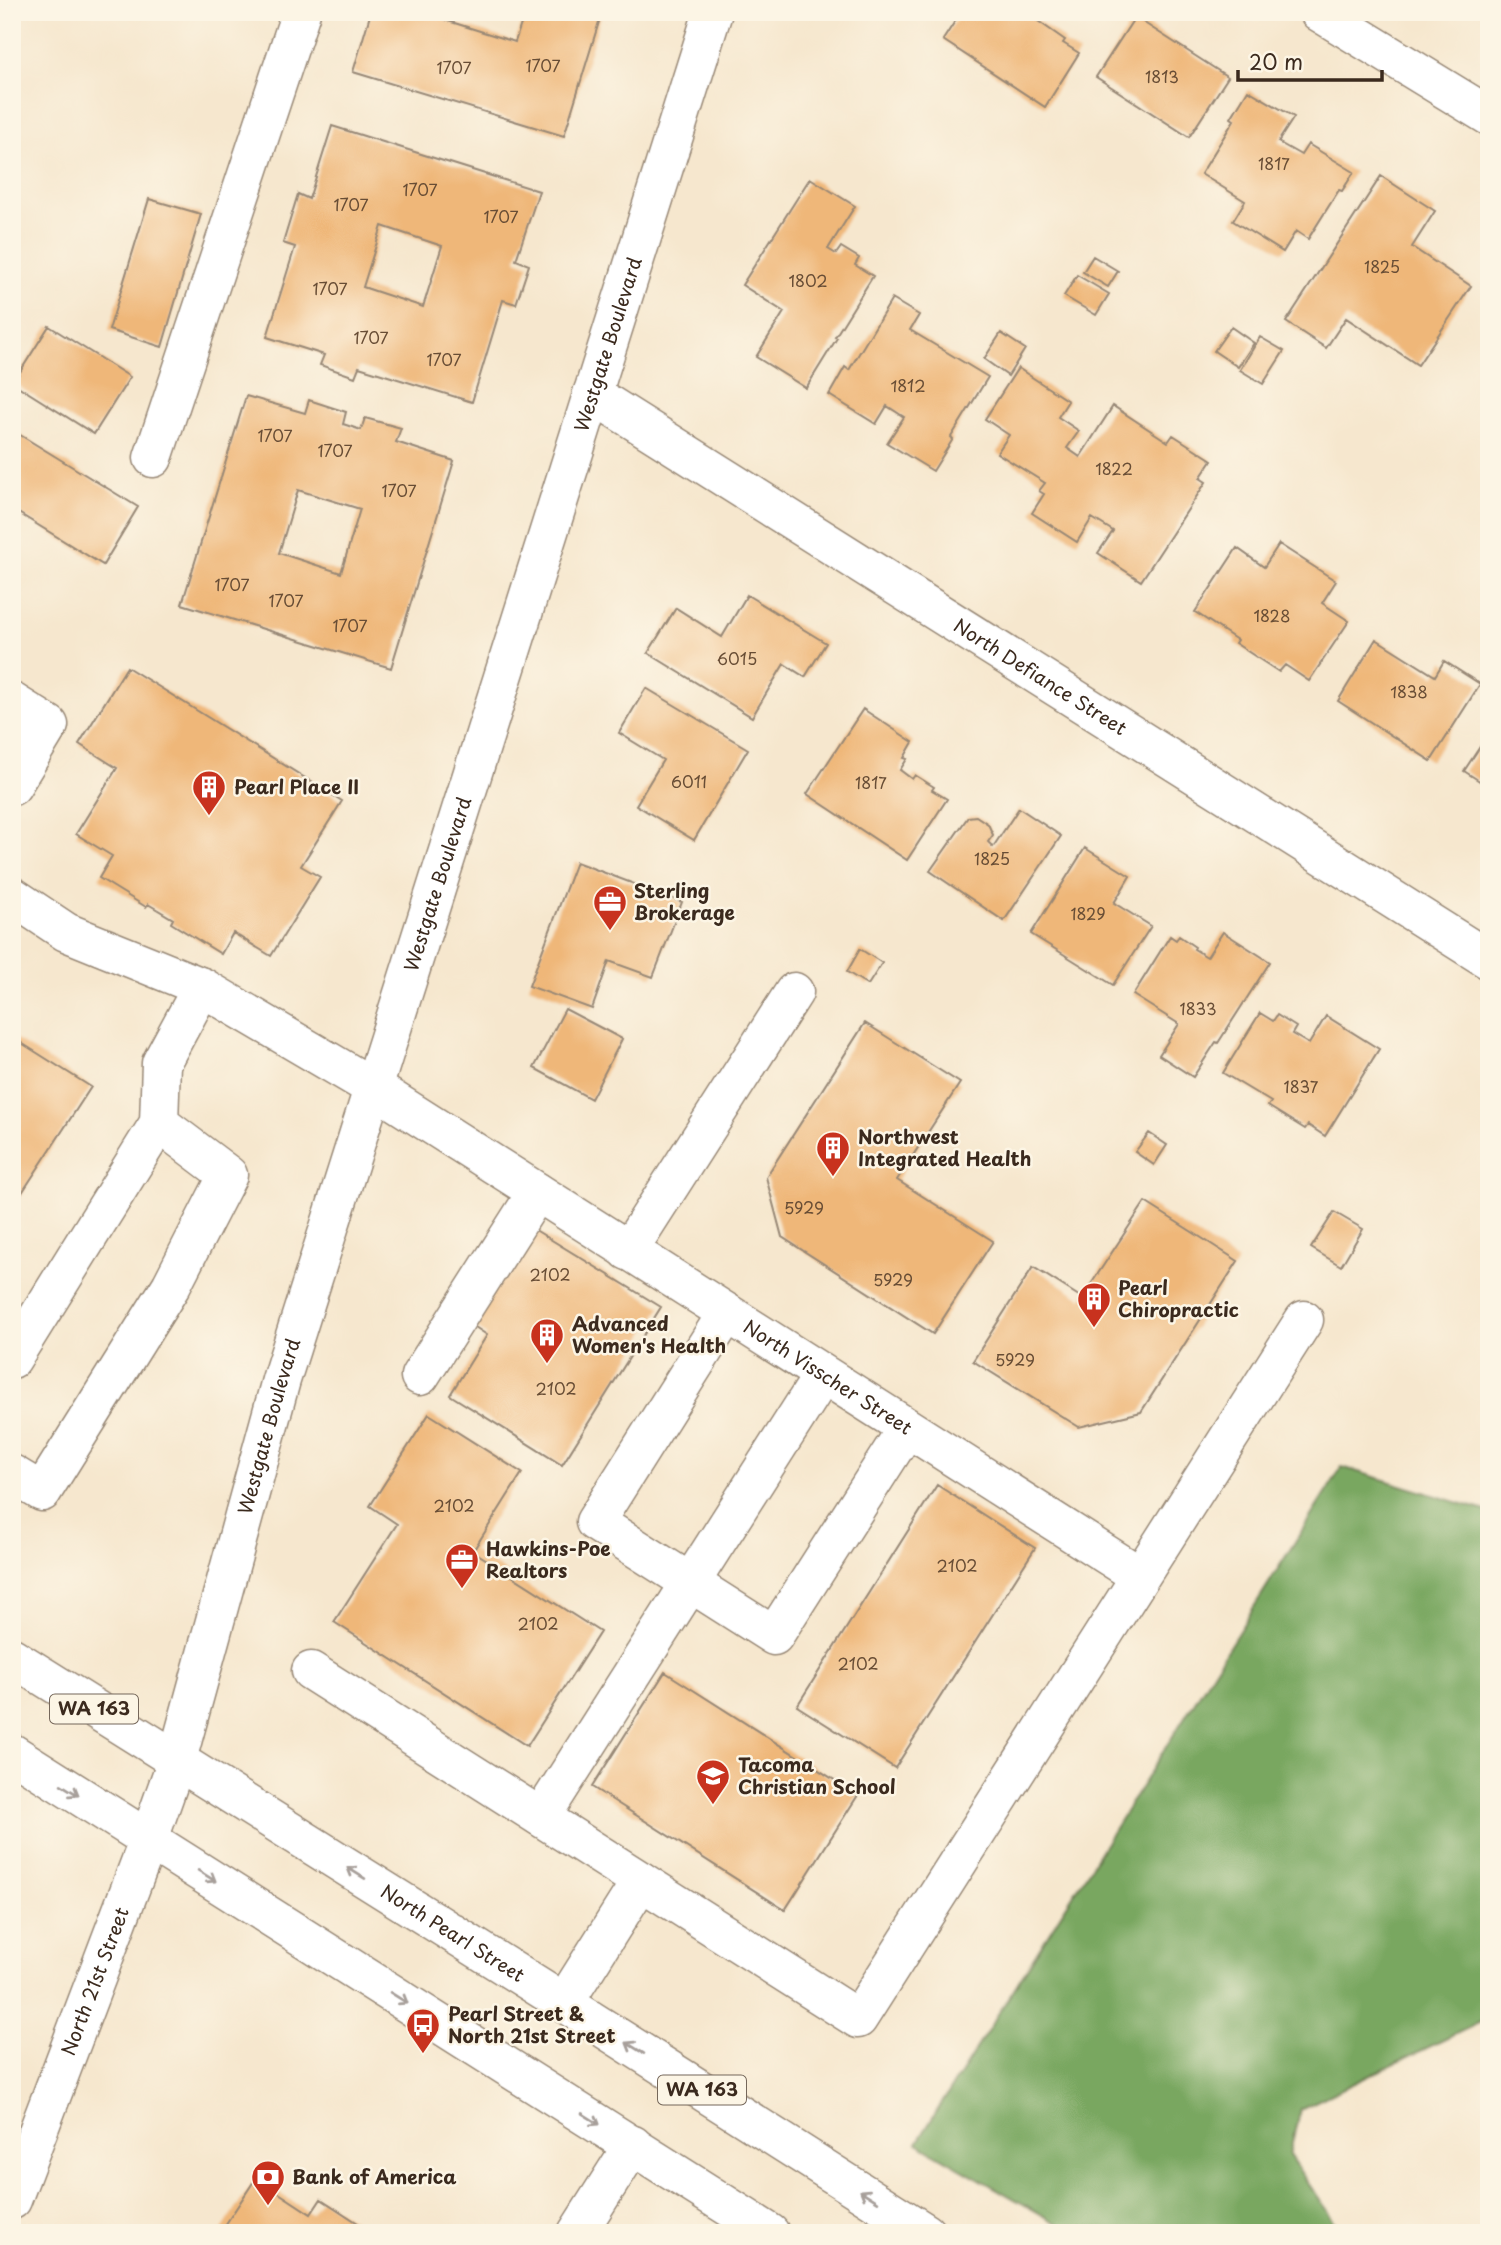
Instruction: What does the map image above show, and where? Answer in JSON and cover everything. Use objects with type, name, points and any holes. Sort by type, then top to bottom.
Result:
[{"type":"street","points":[[153,458],[301,12]]},
{"type":"street","name":"Westgate Boulevard","points":[[177,1760],[281,1380],[713,12]]},
{"type":"street","points":[[1320,12],[1489,116]]},
{"type":"street","name":"North Defiance Street","points":[[592,394],[1489,960]]},
{"type":"street","points":[[12,702],[49,725],[12,786]]},
{"type":"street","name":"North Visscher Street","points":[[12,896],[66,932],[202,987],[374,1088],[1140,1576]]},
{"type":"street","points":[[12,1359],[159,1123],[161,1063],[202,987]]},
{"type":"street","points":[[628,1251],[794,992]]},
{"type":"street","points":[[12,1474],[42,1492],[171,1286],[228,1175],[159,1123]]},
{"type":"street","points":[[421,1376],[537,1192]]},
{"type":"street","points":[[727,1313],[595,1521],[774,1636],[907,1428]]},
{"type":"street","points":[[311,1671],[858,2019],[1304,1320]]},
{"type":"street","points":[[541,1817],[823,1374]]},
{"type":"street","name":"North Pearl Street","points":[[12,1657],[926,2233]]},
{"type":"street","points":[[12,1753],[770,2233]]},
{"type":"street","name":"North 21st Street","points":[[12,2200],[177,1760]]},
{"type":"street","points":[[564,2003],[641,1881]]},
{"type":"street","points":[[577,2233],[633,2146]]},
{"type":"green space","points":[[1342,1467],[1489,1512],[1489,2018],[1300,2109],[1289,2155],[1342,2233],[1074,2233],[917,2143]]},
{"type":"building","points":[[371,12],[448,12],[445,20],[515,42],[525,12],[602,12],[564,136],[353,72]]},
{"type":"building","points":[[961,12],[1025,12],[1079,53],[1045,107],[943,40]]},
{"type":"building","points":[[1135,17],[1228,77],[1189,137],[1096,77]]},
{"type":"building","points":[[1248,90],[1294,117],[1278,142],[1301,155],[1308,144],[1354,172],[1342,191],[1339,190],[1308,239],[1296,231],[1283,252],[1233,221],[1245,201],[1201,174],[1234,120],[1231,118]]},
{"type":"building","points":[[332,126],[539,191],[516,260],[529,265],[516,304],[503,300],[472,402],[359,367],[355,377],[320,365],[324,355],[267,337],[295,247],[283,243],[298,194],[309,199]],"holes":[[[382,226],[442,246],[423,307],[363,287]]]},
{"type":"building","points":[[1381,176],[1435,211],[1412,247],[1471,286],[1418,365],[1346,318],[1326,348],[1286,322]]},
{"type":"building","points":[[810,178],[855,206],[828,249],[836,254],[841,247],[859,258],[855,265],[873,276],[806,388],[756,357],[784,312],[742,285]]},
{"type":"building","points":[[149,199],[201,214],[162,347],[109,330]]},
{"type":"building","points":[[1093,256],[1118,271],[1108,287],[1083,272]]},
{"type":"building","points":[[1077,275],[1109,294],[1096,315],[1064,296]]},
{"type":"building","points":[[892,299],[919,315],[910,330],[988,377],[933,471],[887,443],[904,417],[887,406],[876,424],[829,395],[845,367],[849,370]]},
{"type":"building","points":[[49,326],[130,377],[94,434],[13,383]]},
{"type":"building","points":[[1231,327],[1254,343],[1238,367],[1214,351]]},
{"type":"building","points":[[1001,333],[1025,349],[1008,376],[984,359]]},
{"type":"building","points":[[1260,337],[1284,351],[1263,384],[1240,370]]},
{"type":"building","points":[[1018,368],[1068,401],[1058,417],[1079,431],[1067,448],[1080,457],[1113,406],[1168,442],[1173,435],[1212,460],[1200,478],[1206,482],[1141,581],[1098,553],[1113,531],[1092,518],[1077,542],[1032,513],[1044,494],[1039,491],[1045,483],[997,453],[1009,435],[985,419]]},
{"type":"building","points":[[246,396],[305,413],[309,400],[346,412],[343,424],[361,430],[365,418],[401,428],[396,442],[454,461],[391,668],[182,604]],"holes":[[[298,490],[360,509],[341,573],[279,553]]]},
{"type":"building","points":[[12,430],[138,507],[103,565],[12,509]]},
{"type":"building","points":[[1279,544],[1336,581],[1322,603],[1349,621],[1309,681],[1285,665],[1279,672],[1195,612],[1237,548],[1264,567]]},
{"type":"building","points":[[747,595],[826,643],[805,677],[784,664],[752,717],[648,653],[676,608],[722,637]]},
{"type":"building","points":[[1376,639],[1435,676],[1444,661],[1480,684],[1431,761],[1338,701]]},
{"type":"building","name":"Pearl Place II","points":[[127,667],[342,801],[301,866],[320,877],[271,956],[233,933],[221,954],[171,923],[173,919],[148,904],[146,907],[99,878],[112,856],[76,834],[117,768],[79,744]]},
{"type":"building","points":[[646,688],[748,749],[694,840],[636,805],[663,760],[619,733]]},
{"type":"building","points":[[863,709],[913,742],[900,770],[912,779],[915,775],[947,799],[907,860],[807,794]]},
{"type":"building","points":[[1489,733],[1489,787],[1464,771]]},
{"type":"building","points":[[1019,808],[1061,836],[1004,921],[930,871],[968,817],[976,816],[988,824],[993,835],[988,842],[993,847]]},
{"type":"building","points":[[1085,848],[1130,876],[1114,903],[1151,926],[1113,985],[1031,934]]},
{"type":"building","name":"Sterling Brokerage","points":[[576,862],[682,902],[653,977],[609,961],[592,1009],[529,986]]},
{"type":"building","points":[[1223,932],[1270,962],[1193,1077],[1159,1055],[1179,1024],[1133,995],[1170,936],[1176,940],[1179,936],[1207,957]]},
{"type":"building","points":[[860,949],[882,963],[868,985],[847,972]]},
{"type":"building","points":[[565,1009],[622,1039],[591,1099],[534,1068]]},
{"type":"building","points":[[1260,1013],[1273,1021],[1277,1015],[1296,1027],[1292,1034],[1309,1044],[1326,1016],[1379,1049],[1325,1136],[1308,1125],[1305,1129],[1268,1106],[1271,1102],[1223,1073]]},
{"type":"building","name":"Northwest Integrated Health","points":[[865,1023],[960,1083],[897,1180],[993,1241],[933,1334],[782,1237],[766,1177]]},
{"type":"building","points":[[12,1037],[91,1087],[12,1208]]},
{"type":"building","points":[[1149,1133],[1167,1145],[1154,1165],[1135,1152]]},
{"type":"building","name":"Pearl Chiropractic","points":[[1145,1202],[1238,1261],[1141,1412],[1079,1427],[973,1361],[1033,1267],[1082,1298]]},
{"type":"building","points":[[1334,1212],[1363,1229],[1341,1266],[1311,1248]]},
{"type":"building","name":"Advanced Women's Health","points":[[532,1228],[661,1307],[562,1465],[450,1395],[487,1335],[472,1325]]},
{"type":"building","points":[[429,1414],[522,1473],[473,1551],[600,1632],[527,1746],[334,1622],[397,1524],[370,1506]]},
{"type":"building","points":[[937,1485],[1035,1548],[895,1768],[797,1706]]},
{"type":"building","points":[[665,1672],[858,1795],[785,1910],[592,1787]]},
{"type":"building","name":"Bank of America","points":[[256,2178],[311,2214],[321,2199],[373,2233],[220,2233]]},
{"type":"place","name":"Pearl Place II","points":[[209,817]]},
{"type":"place","name":"Sterling Brokerage","points":[[610,932]]},
{"type":"place","name":"Northwest Integrated Health","points":[[833,1178]]},
{"type":"place","name":"Pearl Chiropractic","points":[[1094,1329]]},
{"type":"place","name":"Advanced Women's Health","points":[[547,1365]]},
{"type":"place","name":"Hawkins-Poe Realtors","points":[[462,1590]]},
{"type":"place","name":"Tacoma Christian School","points":[[713,1806]]},
{"type":"place","name":"Pearl Street & North 21st Street","points":[[423,2055]]},
{"type":"place","name":"Bank of America","points":[[268,2207]]}]
